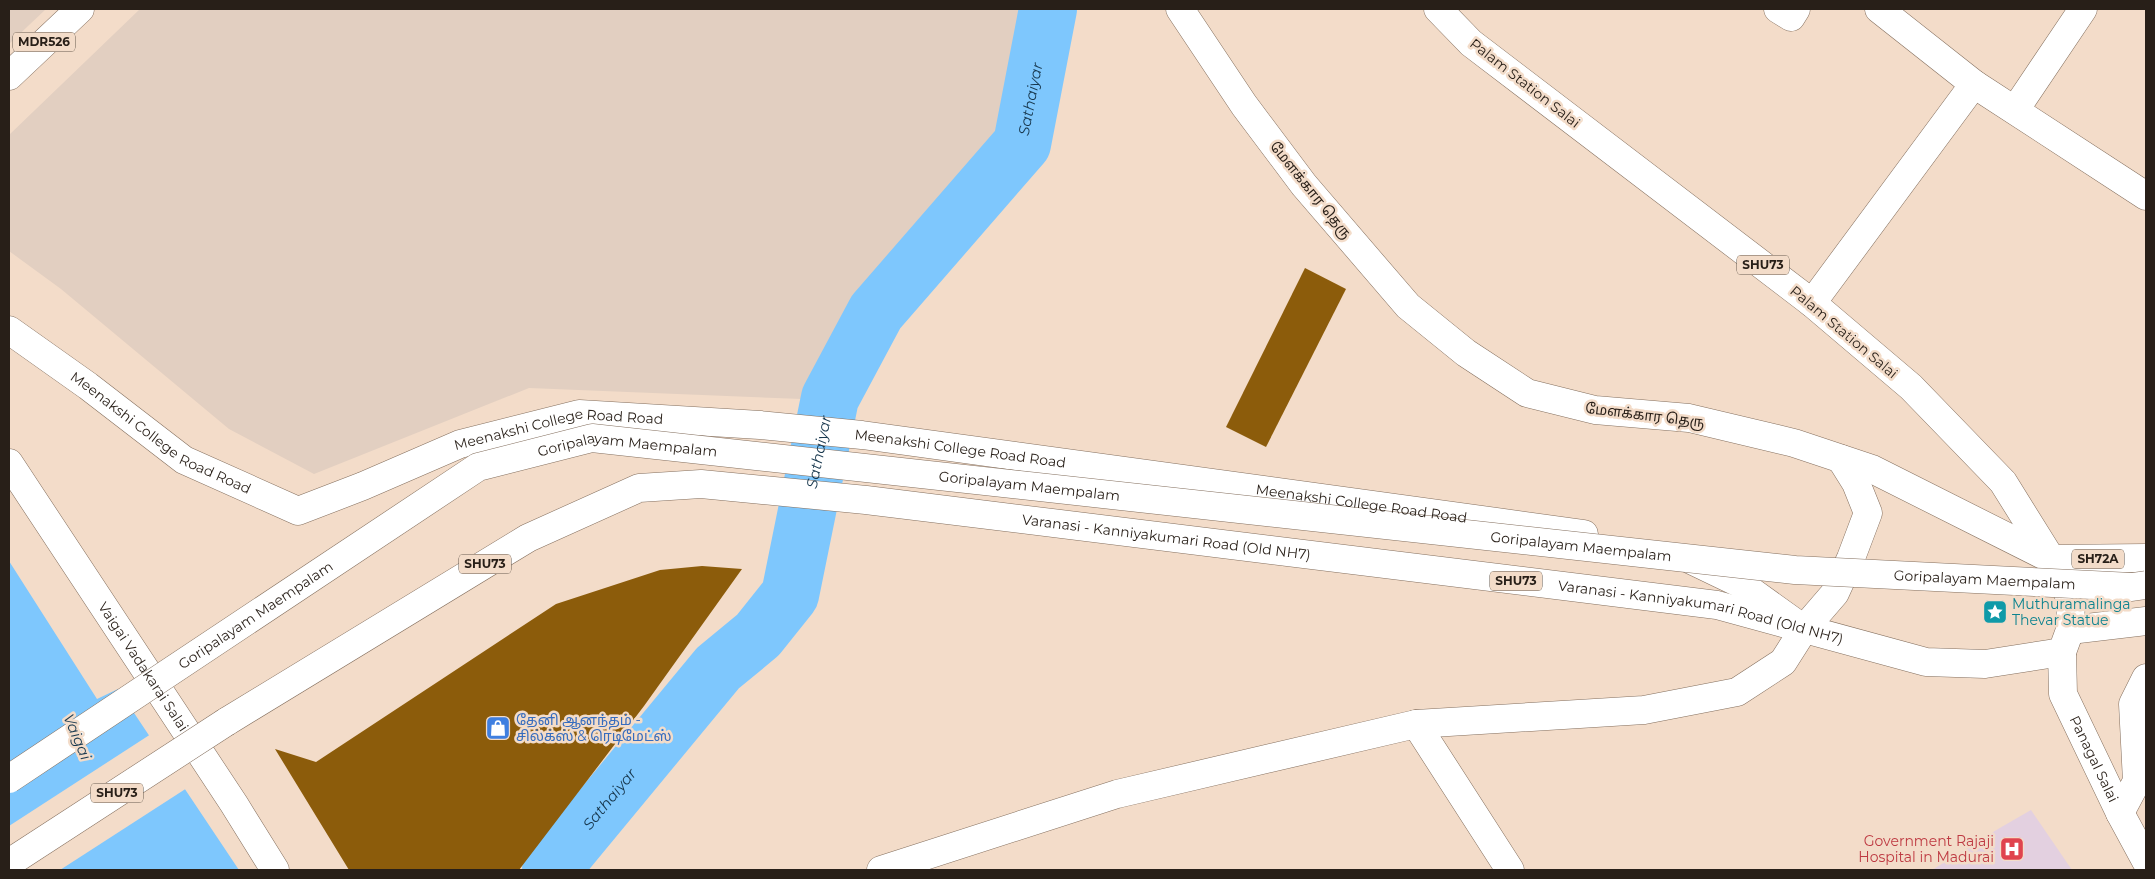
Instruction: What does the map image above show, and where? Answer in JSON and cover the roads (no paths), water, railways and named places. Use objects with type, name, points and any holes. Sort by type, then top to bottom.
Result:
[{"type":"main road","name":"MDR526","points":[[9,76],[80,9]]},
{"type":"main road","name":"மேளக்கார தெரு","points":[[1180,9],[1244,105],[1304,185],[1408,306],[1466,353],[1527,394],[1595,410],[1689,418],[1794,443],[1872,469],[2051,559]]},
{"type":"main road","name":"Palam Station Salai","points":[[1438,9],[1471,43],[1812,303],[1911,387],[2003,482],[2051,559]]},
{"type":"main road","points":[[1778,9],[1791,17],[1796,9]]},
{"type":"main road","points":[[1879,9],[1974,84],[2146,196]]},
{"type":"main road","points":[[2016,110],[2083,9]]},
{"type":"main road","points":[[1812,303],[1974,84]]},
{"type":"main road","name":"Meenakshi College Road Road","points":[[9,330],[88,386],[184,460],[298,511],[363,486],[460,444],[579,414],[760,425],[862,435],[1610,538],[1688,558],[1741,584],[1804,629]]},
{"type":"main road","name":"Goripalayam Maempalam","points":[[9,779],[478,467],[592,438],[1795,570],[2132,587],[2146,585]]},
{"type":"main road","points":[[881,870],[1116,794],[1416,724],[1644,710],[1738,692],[1783,662],[1804,629],[1835,593],[1851,558],[1868,513],[1856,483],[1841,459]]},
{"type":"main road","name":"Vaigai Vadakarai Salai","points":[[9,463],[234,804],[275,870]]},
{"type":"main road","name":"Varanasi - Kanniyakumari Road (Old NH7)","points":[[9,863],[226,722],[528,538],[639,488],[701,484],[866,500],[1717,605],[1926,662],[1985,664],[2146,621]]},
{"type":"main road","name":"SH72A","points":[[2051,559],[2146,558]]},
{"type":"main road","name":"SHU73","points":[[2051,559],[2072,599],[2066,641]]},
{"type":"main road","name":"Panagal Salai","points":[[2066,641],[2063,694],[2120,813],[2146,861]]},
{"type":"main road","points":[[2120,813],[2137,781],[2133,704],[2146,678]]},
{"type":"main road","points":[[1416,724],[1510,870]]},
{"type":"water","name":"Vaigai","points":[[9,561],[97,699],[118,689],[239,870],[9,870]]},
{"type":"waterway","name":"Sathaiyar","points":[[551,870],[718,668],[758,635],[790,595],[830,398],[876,312],[1022,144],[1048,9]]},
{"type":"place","name":"Muthuramalinga Thevar Statue","points":[[1995,612]]},
{"type":"place","name":"தேனி ஆனந்தம் - சில்க்ஸ் & ரெடிமேட்ஸ்","points":[[498,728]]},
{"type":"place","name":"Government Rajaji Hospital in Madurai","points":[[2012,849]]}]
